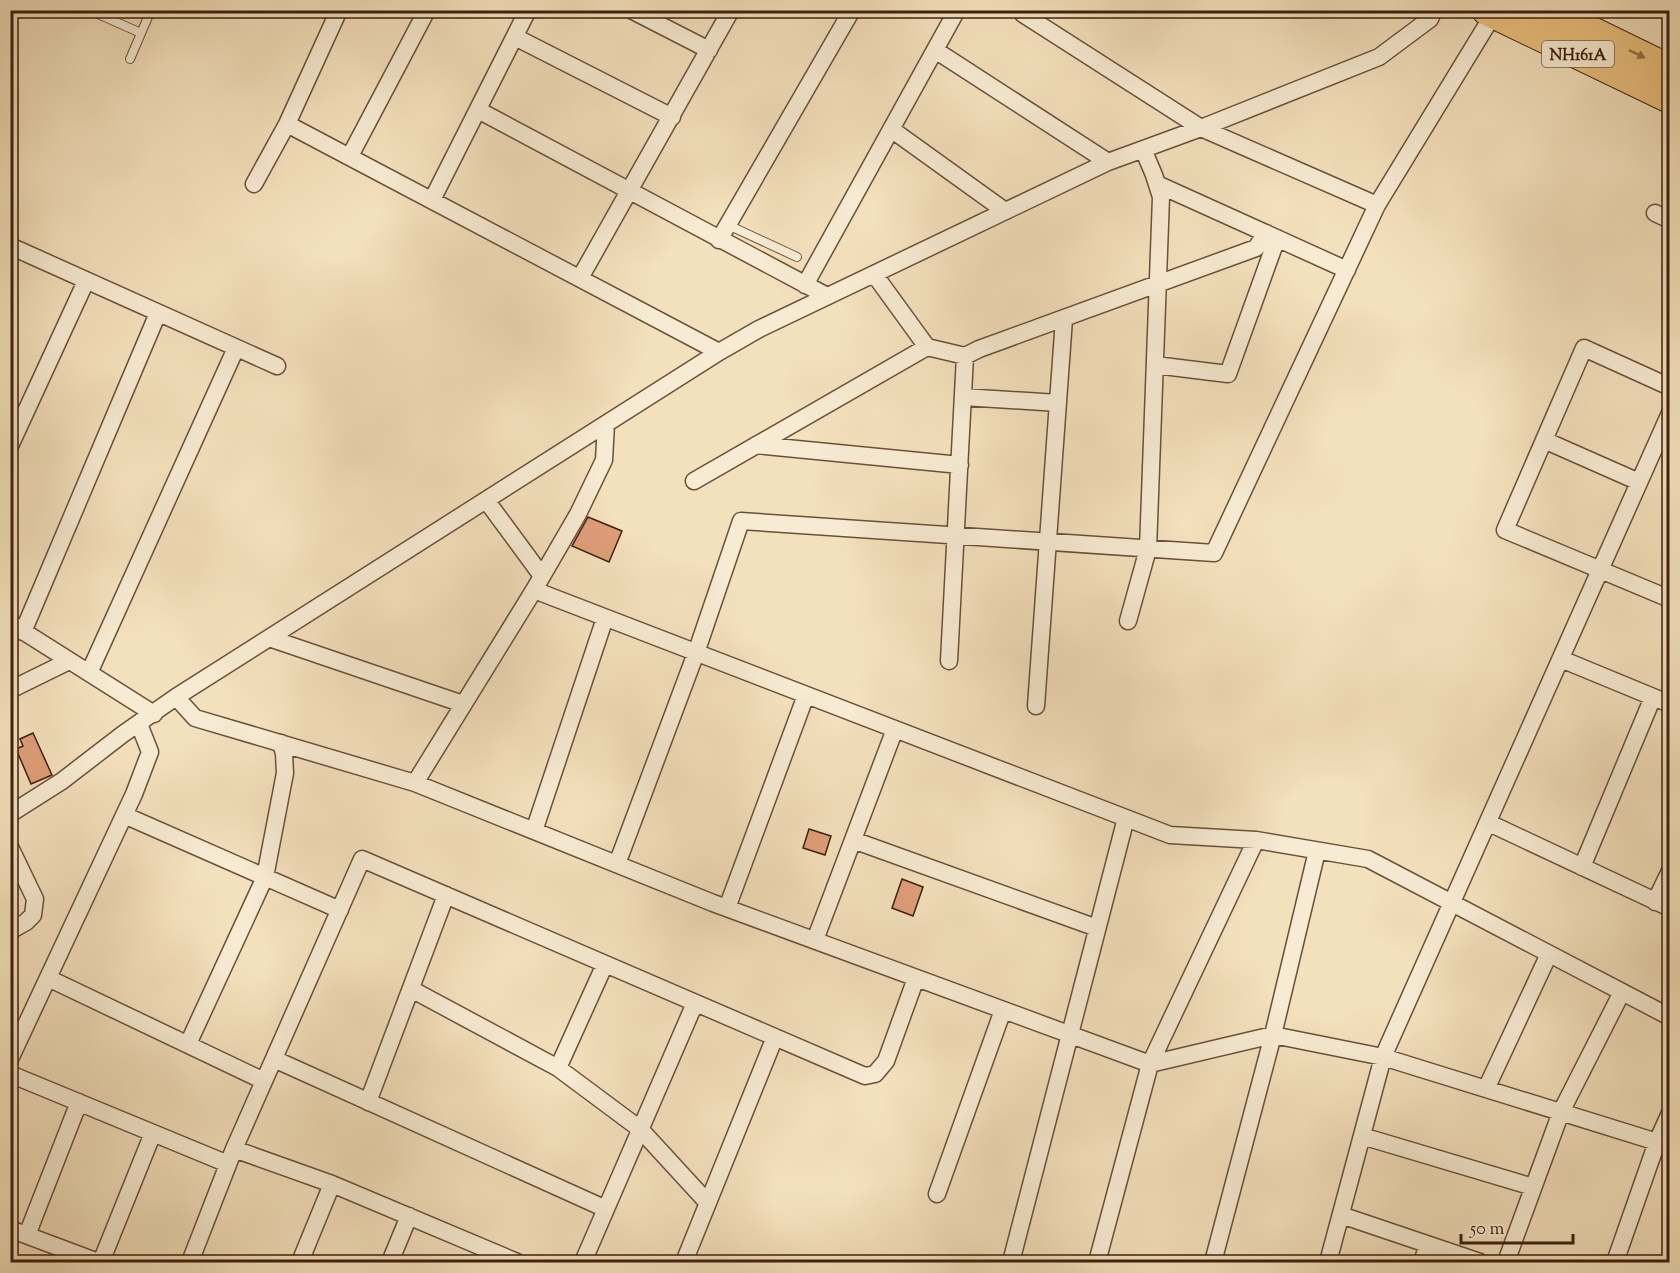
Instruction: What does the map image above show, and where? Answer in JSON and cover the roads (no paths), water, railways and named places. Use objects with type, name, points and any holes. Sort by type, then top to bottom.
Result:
[{"type":"highway","name":"NH161A","points":[[1547,10],[1670,70]]},
{"type":"highway","name":"NH161A","points":[[1492,12],[1670,98]]},
{"type":"street","points":[[254,184],[287,124],[339,10]]},
{"type":"street","points":[[350,156],[428,10]]},
{"type":"street","points":[[432,200],[528,10]]},
{"type":"street","points":[[631,10],[709,50]]},
{"type":"street","points":[[580,279],[732,10]]},
{"type":"street","points":[[724,232],[852,10]]},
{"type":"street","points":[[805,285],[957,10]]},
{"type":"street","points":[[1022,10],[1023,14],[1201,128],[1377,205]]},
{"type":"street","points":[[10,814],[62,781],[176,697],[719,352],[759,329],[1108,162],[1201,128],[1379,57],[1430,19],[1434,10]]},
{"type":"street","points":[[617,864],[696,653],[741,521],[1214,553],[1377,205],[1492,12]]},
{"type":"street","points":[[515,37],[672,117]]},
{"type":"street","points":[[935,50],[1108,162]]},
{"type":"street","points":[[478,110],[629,192],[724,232],[805,285],[827,296]]},
{"type":"street","points":[[287,124],[719,352]]},
{"type":"street","points":[[891,129],[1005,211]]},
{"type":"street","points":[[1128,621],[1148,549],[1161,197],[1143,149]]},
{"type":"street","points":[[1157,184],[1347,270]]},
{"type":"street","points":[[874,274],[927,347],[965,356],[1256,248],[1271,236]]},
{"type":"street","points":[[1155,365],[1228,374],[1271,236]]},
{"type":"street","points":[[10,246],[277,366]]},
{"type":"street","points":[[10,446],[14,427],[86,281]]},
{"type":"street","points":[[154,714],[17,627],[158,313]]},
{"type":"street","points":[[1036,706],[1064,319]]},
{"type":"street","points":[[694,481],[927,347]]},
{"type":"street","points":[[89,673],[236,348]]},
{"type":"street","points":[[1670,387],[1584,348],[1505,530],[1670,599]]},
{"type":"street","points":[[949,661],[965,356]]},
{"type":"street","points":[[963,397],[1058,403]]},
{"type":"street","points":[[1328,1263],[1383,1057],[1670,413]]},
{"type":"street","points":[[415,783],[578,514],[604,460],[606,424]]},
{"type":"street","points":[[1544,440],[1639,482]]},
{"type":"street","points":[[756,445],[960,465]]},
{"type":"street","points":[[486,500],[538,583],[605,618],[1170,836],[1256,840],[1368,859],[1670,1017]]},
{"type":"street","points":[[534,831],[605,618]]},
{"type":"street","points":[[269,638],[463,704]]},
{"type":"street","points":[[1562,658],[1670,704]]},
{"type":"street","points":[[10,690],[69,661]]},
{"type":"street","points":[[727,908],[806,695]]},
{"type":"street","points":[[176,697],[195,718],[415,783],[727,908],[1150,1064],[1273,1035],[1383,1057],[1657,1142]]},
{"type":"street","points":[[1582,867],[1653,698]]},
{"type":"street","points":[[10,1059],[124,815],[150,752],[139,724]]},
{"type":"street","points":[[815,940],[895,729]]},
{"type":"street","points":[[188,1044],[265,877],[285,773],[281,743]]},
{"type":"street","points":[[124,815],[340,910]]},
{"type":"street","points":[[1011,1263],[1126,818]]},
{"type":"street","points":[[1489,823],[1662,905],[1670,871]]},
{"type":"street","points":[[853,840],[1097,928]]},
{"type":"street","points":[[1097,1263],[1150,1064],[1256,840]]},
{"type":"street","points":[[10,847],[35,899],[33,915],[10,931]]},
{"type":"street","points":[[1213,1263],[1273,1035],[1317,851]]},
{"type":"street","points":[[190,1263],[231,1156],[362,859],[865,1076],[875,1074],[886,1061],[916,978]]},
{"type":"street","points":[[368,1102],[446,895]]},
{"type":"street","points":[[1486,1089],[1549,954]]},
{"type":"street","points":[[558,1068],[605,964]]},
{"type":"street","points":[[48,978],[264,1081]]},
{"type":"street","points":[[411,989],[558,1068],[640,1130],[707,1202]]},
{"type":"street","points":[[1506,1263],[1561,1112],[1622,992]]},
{"type":"street","points":[[583,1263],[695,1003]]},
{"type":"street","points":[[937,1194],[1003,1010]]},
{"type":"street","points":[[684,1263],[775,1037]]},
{"type":"street","points":[[274,1059],[606,1209]]},
{"type":"street","points":[[10,1074],[153,1133],[332,1185],[409,1216],[481,1255],[517,1263]]},
{"type":"street","points":[[27,1235],[79,1102]]},
{"type":"street","points":[[1616,1262],[1657,1142],[1670,1113]]},
{"type":"street","points":[[10,1229],[99,1263],[153,1133]]},
{"type":"street","points":[[1362,1136],[1533,1187]]},
{"type":"street","points":[[300,1263],[332,1185]]},
{"type":"street","points":[[1341,1215],[1480,1263]]},
{"type":"street","points":[[390,1263],[409,1216]]},
{"type":"street","points":[[1422,1263],[1428,1245]]},
{"type":"lane","points":[[89,10],[141,33]]},
{"type":"lane","points":[[130,58],[151,10]]},
{"type":"lane","points":[[724,232],[797,256]]}]
